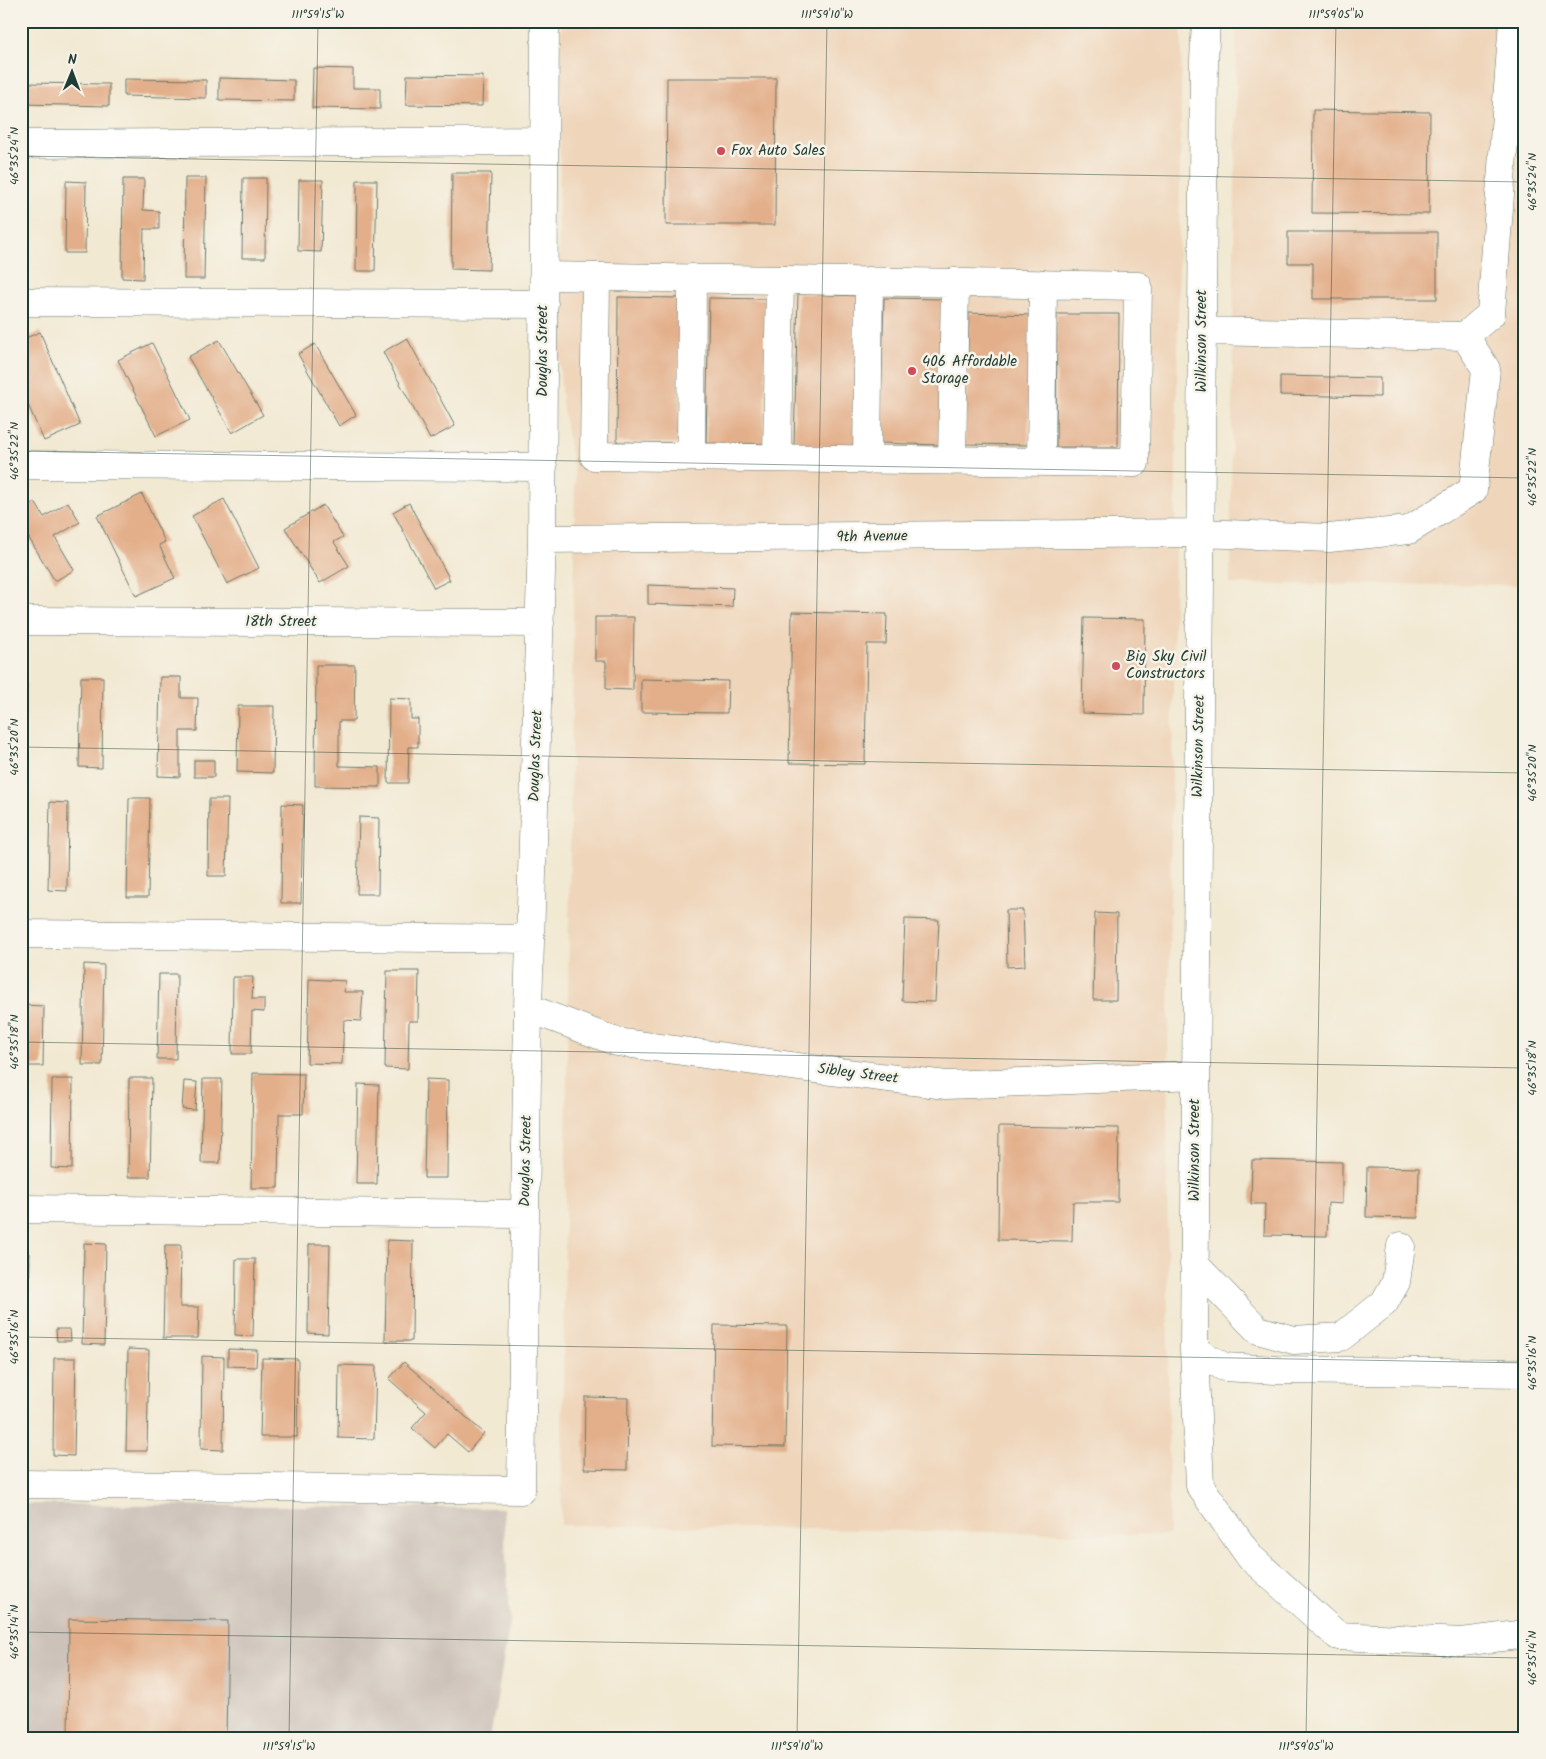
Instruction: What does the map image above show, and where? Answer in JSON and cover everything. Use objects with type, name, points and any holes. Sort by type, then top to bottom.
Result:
[{"type":"street","name":"Douglas Street","points":[[21,1484],[521,1490],[528,1008],[542,539],[545,21]]},
{"type":"street","name":"Wilkinson Street","points":[[1206,21],[1204,70],[1194,1264],[1194,1350],[1200,1486],[1250,1557],[1338,1636],[1462,1642],[1525,1634]]},
{"type":"street","points":[[1486,369],[1513,21]]},
{"type":"street","points":[[21,144],[544,141]]},
{"type":"street","points":[[544,276],[1138,286],[1135,463],[594,456],[596,277]]},
{"type":"street","points":[[691,457],[692,278]]},
{"type":"street","points":[[777,458],[780,280]]},
{"type":"street","points":[[867,460],[868,281]]},
{"type":"street","points":[[952,461],[955,282]]},
{"type":"street","points":[[1041,462],[1043,284]]},
{"type":"street","points":[[21,302],[544,304]]},
{"type":"street","points":[[1202,331],[1465,336],[1491,314]]},
{"type":"street","points":[[1465,336],[1486,369]]},
{"type":"street","name":"9th Avenue","points":[[542,539],[628,540],[1201,533],[1329,538],[1409,530],[1473,490],[1486,369]]},
{"type":"street","points":[[21,465],[543,467]]},
{"type":"street","name":"18th Street","points":[[21,621],[540,623]]},
{"type":"street","points":[[21,934],[530,939]]},
{"type":"street","name":"Sibley Street","points":[[528,1008],[617,1042],[946,1085],[1196,1075]]},
{"type":"street","points":[[21,1209],[525,1214]]},
{"type":"street","points":[[1194,1264],[1258,1330],[1294,1340],[1341,1337],[1384,1303],[1396,1282],[1401,1246]]},
{"type":"street","points":[[1194,1350],[1224,1367],[1294,1371],[1525,1373]]},
{"type":"shaded area","points":[[561,21],[1182,21],[1167,1146],[1169,1535],[561,1525],[575,476],[562,403],[558,337]]},
{"type":"shaded area","points":[[1237,21],[1525,21],[1525,585],[1230,584]]},
{"type":"shaded area","points":[[21,1504],[503,1508],[510,1622],[490,1738],[21,1738]]},
{"type":"building","points":[[313,68],[353,69],[353,88],[380,88],[380,109],[312,108]]},
{"type":"building","points":[[407,75],[483,76],[482,106],[406,105]]},
{"type":"building","points":[[219,78],[294,80],[294,101],[219,100]]},
{"type":"building","name":"Fox Auto Sales","points":[[667,78],[776,78],[775,225],[666,225]]},
{"type":"building","points":[[124,79],[206,80],[206,98],[124,96]]},
{"type":"building","points":[[21,83],[109,84],[109,106],[21,104]]},
{"type":"building","points":[[1313,110],[1430,112],[1429,214],[1312,213]]},
{"type":"building","points":[[452,173],[491,173],[489,270],[451,269]]},
{"type":"building","points":[[21,176],[26,176],[25,247],[21,247]]},
{"type":"building","points":[[185,178],[206,178],[204,279],[184,279]]},
{"type":"building","points":[[243,178],[266,178],[265,258],[242,258]]},
{"type":"building","points":[[123,179],[144,179],[143,210],[159,211],[159,229],[144,229],[143,279],[122,278]]},
{"type":"building","points":[[299,180],[323,180],[321,252],[298,251]]},
{"type":"building","points":[[357,180],[377,180],[375,271],[356,271]]},
{"type":"building","points":[[66,181],[86,182],[85,253],[65,253]]},
{"type":"building","points":[[1288,232],[1437,232],[1437,299],[1313,299],[1313,263],[1288,263]]},
{"type":"building","points":[[798,294],[862,296],[858,447],[794,445]]},
{"type":"building","points":[[618,297],[680,298],[679,443],[617,442]]},
{"type":"building","points":[[709,298],[766,299],[764,444],[706,443]]},
{"type":"building","name":"406 Affordable Storage","points":[[884,298],[944,299],[940,445],[880,443]]},
{"type":"building","points":[[969,313],[1031,315],[1028,445],[965,444]]},
{"type":"building","points":[[1057,314],[1119,314],[1118,447],[1056,447]]},
{"type":"building","points":[[40,332],[80,425],[44,441],[21,389],[21,340]]},
{"type":"building","points":[[407,338],[455,426],[430,439],[383,352]]},
{"type":"building","points":[[219,340],[263,415],[232,433],[188,357]]},
{"type":"building","points":[[152,343],[190,420],[156,436],[118,360]]},
{"type":"building","points":[[315,344],[356,415],[339,426],[298,354]]},
{"type":"building","points":[[1280,376],[1380,378],[1380,397],[1280,395]]},
{"type":"building","points":[[142,494],[165,542],[159,545],[175,578],[136,596],[97,516]]},
{"type":"building","points":[[224,499],[259,568],[227,584],[192,516]]},
{"type":"building","points":[[35,502],[44,517],[68,502],[80,522],[55,537],[74,570],[55,581],[21,525],[21,510]]},
{"type":"building","points":[[409,503],[450,580],[434,588],[393,512]]},
{"type":"building","points":[[323,505],[343,537],[334,542],[349,566],[320,583],[285,528]]},
{"type":"building","points":[[648,585],[733,588],[732,607],[648,604]]},
{"type":"building","points":[[792,612],[887,614],[886,644],[867,644],[865,764],[789,763]]},
{"type":"building","points":[[595,617],[634,617],[633,690],[606,689],[606,661],[595,661]]},
{"type":"building","points":[[1084,618],[1145,619],[1144,715],[1082,713]]},
{"type":"building","points":[[316,665],[355,665],[354,721],[339,721],[339,766],[380,767],[380,787],[315,786]]},
{"type":"building","points":[[81,677],[103,677],[102,768],[79,767]]},
{"type":"building","points":[[160,677],[181,677],[181,698],[198,698],[197,731],[180,731],[180,777],[158,776]]},
{"type":"building","points":[[21,678],[26,679],[24,770],[21,770]]},
{"type":"building","points":[[641,679],[728,681],[727,713],[641,712]]},
{"type":"building","points":[[389,698],[411,699],[411,719],[418,719],[418,747],[409,747],[408,783],[388,783]]},
{"type":"building","points":[[238,706],[274,706],[273,773],[237,772]]},
{"type":"building","points":[[194,760],[214,760],[214,777],[194,777]]},
{"type":"building","points":[[129,798],[150,798],[148,897],[127,897]]},
{"type":"building","points":[[209,799],[228,799],[226,876],[208,876]]},
{"type":"building","points":[[50,802],[68,803],[67,891],[48,890]]},
{"type":"building","points":[[282,804],[303,805],[301,903],[281,903]]},
{"type":"building","points":[[359,817],[379,818],[378,894],[357,894]]},
{"type":"building","points":[[1006,910],[1023,910],[1025,966],[1007,967]]},
{"type":"building","points":[[1095,913],[1117,914],[1116,1000],[1093,1000]]},
{"type":"building","points":[[905,919],[939,920],[935,1002],[902,1001]]},
{"type":"building","points":[[84,964],[104,965],[102,1065],[82,1065]]},
{"type":"building","points":[[387,971],[419,971],[418,1021],[409,1021],[408,1069],[385,1068]]},
{"type":"building","points":[[159,974],[177,974],[176,1059],[157,1059]]},
{"type":"building","points":[[233,977],[253,977],[252,999],[264,999],[264,1012],[252,1011],[251,1054],[232,1054]]},
{"type":"building","points":[[309,979],[345,981],[344,992],[363,992],[361,1021],[344,1020],[342,1064],[307,1063]]},
{"type":"building","points":[[21,1005],[44,1006],[43,1066],[21,1066]]},
{"type":"building","points":[[253,1073],[304,1074],[303,1114],[279,1114],[278,1188],[251,1188]]},
{"type":"building","points":[[129,1078],[152,1078],[150,1177],[128,1177]]},
{"type":"building","points":[[52,1079],[73,1079],[72,1169],[51,1168]]},
{"type":"building","points":[[203,1079],[222,1079],[220,1163],[201,1163]]},
{"type":"building","points":[[426,1079],[448,1080],[447,1178],[424,1178]]},
{"type":"building","points":[[184,1081],[197,1082],[195,1110],[182,1109]]},
{"type":"building","points":[[358,1084],[379,1085],[377,1184],[356,1184]]},
{"type":"building","points":[[999,1126],[1119,1128],[1118,1202],[1073,1202],[1072,1241],[998,1240]]},
{"type":"building","points":[[1252,1160],[1342,1162],[1342,1204],[1328,1203],[1327,1236],[1264,1235],[1265,1204],[1251,1204]]},
{"type":"building","points":[[1367,1167],[1419,1168],[1418,1218],[1366,1217]]},
{"type":"building","points":[[387,1240],[413,1241],[412,1341],[385,1341]]},
{"type":"building","points":[[84,1243],[106,1244],[104,1345],[82,1344]]},
{"type":"building","points":[[309,1244],[330,1244],[328,1334],[308,1333]]},
{"type":"building","points":[[165,1245],[181,1245],[180,1307],[199,1307],[198,1338],[163,1338]]},
{"type":"building","points":[[21,1254],[30,1254],[28,1341],[21,1341]]},
{"type":"building","points":[[236,1259],[255,1259],[253,1336],[235,1335]]},
{"type":"building","points":[[714,1325],[787,1326],[785,1447],[712,1446]]},
{"type":"building","points":[[56,1329],[70,1329],[71,1341],[57,1341]]},
{"type":"building","points":[[128,1349],[149,1350],[147,1451],[126,1451]]},
{"type":"building","points":[[228,1349],[257,1350],[256,1367],[228,1366]]},
{"type":"building","points":[[202,1356],[224,1357],[223,1450],[201,1449]]},
{"type":"building","points":[[54,1358],[76,1358],[74,1456],[53,1455]]},
{"type":"building","points":[[262,1358],[298,1359],[297,1437],[260,1437]]},
{"type":"building","points":[[404,1362],[484,1433],[468,1452],[447,1434],[435,1448],[412,1428],[426,1412],[389,1379]]},
{"type":"building","points":[[339,1365],[376,1366],[374,1439],[338,1438]]},
{"type":"building","points":[[585,1397],[628,1398],[627,1470],[584,1469]]},
{"type":"building","points":[[69,1619],[228,1621],[226,1738],[68,1738]]},
{"type":"place","name":"Fox Auto Sales","points":[[721,151]]},
{"type":"place","name":"406 Affordable Storage","points":[[912,371]]},
{"type":"place","name":"Big Sky Civil Constructors","points":[[1116,666]]}]
